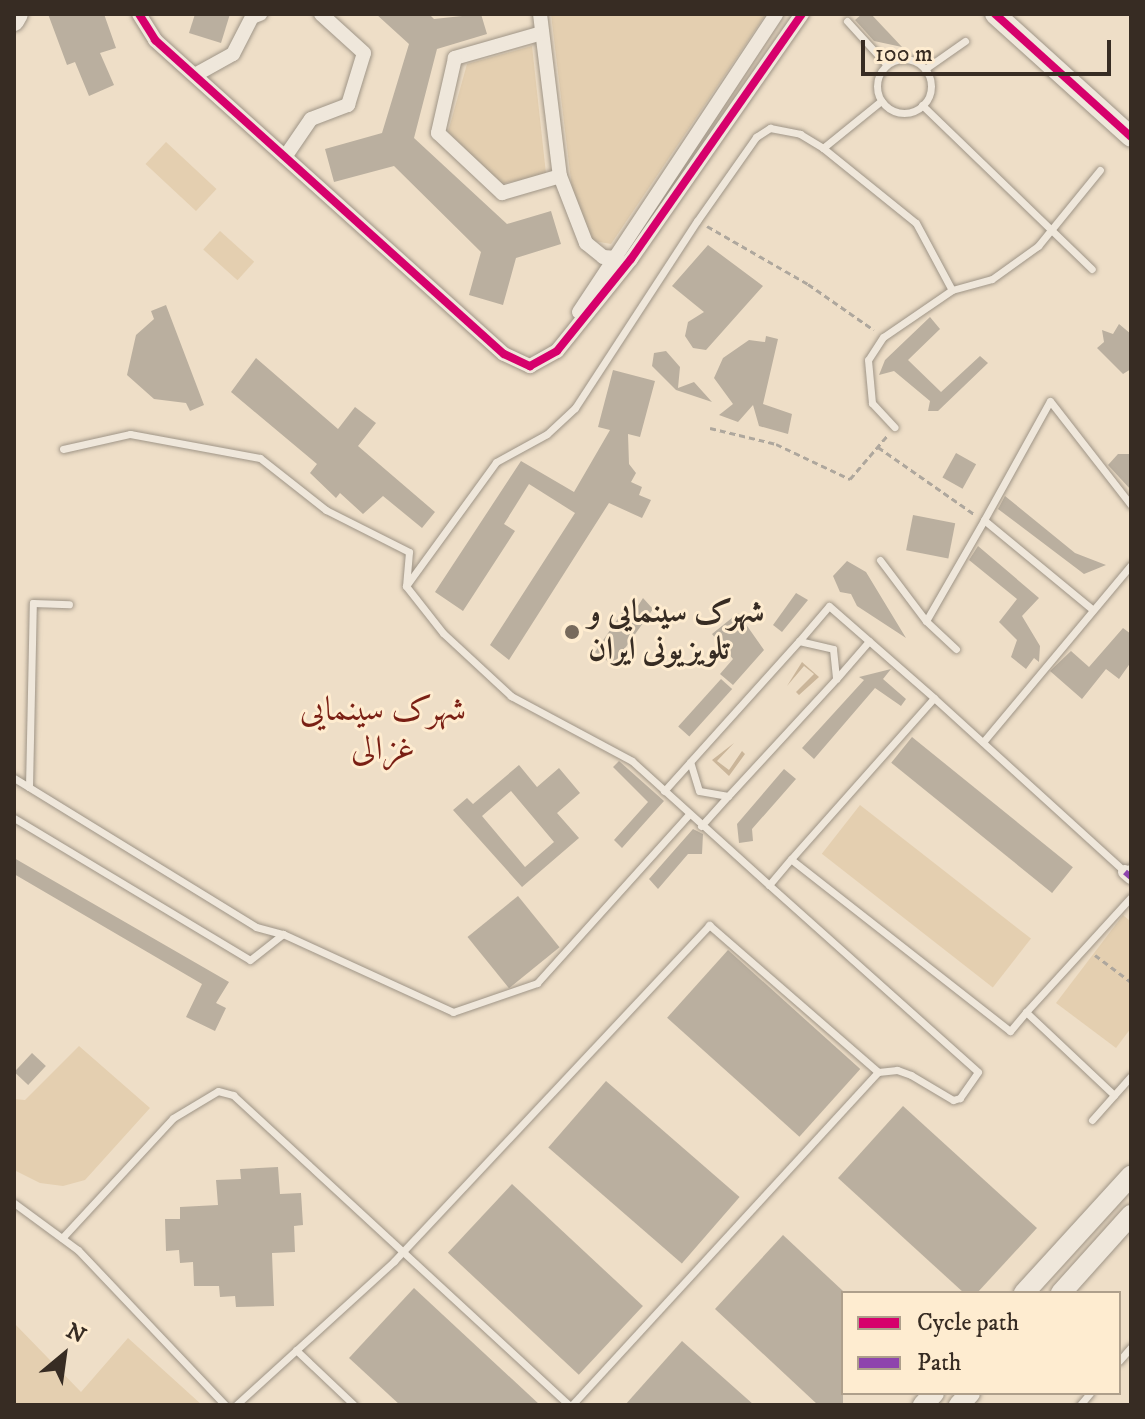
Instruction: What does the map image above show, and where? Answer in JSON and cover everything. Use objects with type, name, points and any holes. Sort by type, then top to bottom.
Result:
[{"type":"main road","points":[[14,21],[18,14]]},
{"type":"main road","points":[[995,14],[1131,137]]},
{"type":"main road","points":[[1026,1291],[1131,1176]]},
{"type":"main road","points":[[1063,1291],[1131,1215]]},
{"type":"street","points":[[139,14],[155,40],[504,354],[530,366],[557,351],[631,259],[802,14]]},
{"type":"street","points":[[195,75],[233,54],[252,17],[260,14]]},
{"type":"street","points":[[285,157],[311,119],[348,105],[364,53],[321,14]]},
{"type":"street","points":[[540,14],[560,176],[586,243],[611,258],[631,259]]},
{"type":"street","points":[[557,351],[611,258],[776,14]]},
{"type":"street","points":[[542,33],[455,58],[438,133],[502,193],[560,176]]},
{"type":"street","points":[[762,36],[780,45]]},
{"type":"lane","points":[[847,21],[887,65]]},
{"type":"lane","points":[[925,69],[965,41]]},
{"type":"lane","points":[[911,60],[925,69],[931,85],[922,105],[902,113],[881,101],[877,80],[887,65],[911,60]]},
{"type":"lane","points":[[823,148],[881,101]]},
{"type":"lane","points":[[922,105],[1092,269]]},
{"type":"lane","points":[[406,586],[496,462],[547,434],[575,408],[697,221],[756,137],[770,128],[800,134],[823,148],[916,223],[952,290]]},
{"type":"lane","points":[[894,427],[872,403],[868,360],[883,337],[952,290],[992,279],[1038,246],[1050,227],[1100,170]]},
{"type":"lane","points":[[926,621],[1050,401],[1131,505]]},
{"type":"lane","points":[[62,1238],[173,1118],[218,1091],[233,1095],[570,1405],[878,1072],[897,1070],[953,1100],[960,1098],[978,1072],[632,761],[511,696],[443,633],[406,586],[409,552],[326,510],[260,458],[130,434],[63,449]]},
{"type":"lane","points":[[984,520],[1093,610]]},
{"type":"lane","points":[[880,560],[926,621],[956,649]]},
{"type":"lane","points":[[983,742],[1131,565]]},
{"type":"lane","points":[[29,787],[33,603],[69,604]]},
{"type":"lane","points":[[664,791],[829,606],[1129,872]]},
{"type":"lane","points":[[799,641],[833,649],[836,679]]},
{"type":"lane","points":[[701,826],[869,641]]},
{"type":"lane","points":[[769,885],[934,698]]},
{"type":"lane","points":[[690,762],[699,791],[728,796]]},
{"type":"lane","points":[[14,778],[256,927],[283,934],[453,1012],[537,983],[689,814]]},
{"type":"lane","points":[[14,818],[250,960],[283,934]]},
{"type":"lane","points":[[791,859],[1010,1031],[1131,897]]},
{"type":"lane","points":[[236,1405],[403,1251],[709,925],[878,1072]]},
{"type":"lane","points":[[1026,1012],[1114,1095]]},
{"type":"lane","points":[[1092,1120],[1131,1076]]},
{"type":"lane","points":[[14,1203],[62,1238],[225,1405]]},
{"type":"lane","points":[[296,1350],[354,1405]]},
{"type":"path","points":[[697,221],[808,284],[883,337]]},
{"type":"path","points":[[710,428],[776,444],[850,479],[878,447],[984,520]]},
{"type":"path","points":[[1086,947],[1131,982]]},
{"type":"shaded area","points":[[551,14],[766,14],[611,244],[594,241],[586,232],[573,197]]},
{"type":"shaded area","points":[[532,46],[546,174],[501,184],[448,132],[467,64]]},
{"type":"shaded area","points":[[166,142],[216,189],[196,211],[146,164]]},
{"type":"shaded area","points":[[220,231],[254,262],[237,280],[203,250]]},
{"type":"shaded area","points":[[802,662],[819,677],[799,695],[796,692],[814,674],[804,666],[787,686]]},
{"type":"shaded area","points":[[734,743],[717,761],[729,770],[742,751],[745,754],[729,776],[712,760]]},
{"type":"shaded area","points":[[860,805],[1031,939],[993,987],[822,854]]},
{"type":"shaded area","points":[[1123,915],[1131,922],[1131,1028],[1116,1048],[1056,1003]]},
{"type":"shaded area","points":[[79,1046],[150,1108],[85,1180],[63,1186],[40,1183],[14,1170],[14,1099],[25,1100]]},
{"type":"shaded area","points":[[14,1323],[81,1392],[128,1338],[202,1405],[14,1405]]},
{"type":"building","points":[[48,14],[104,14],[116,48],[100,53],[114,85],[89,96],[75,62],[67,65]]},
{"type":"building","points":[[195,14],[230,14],[221,43],[189,33]]},
{"type":"building","points":[[376,14],[429,14],[434,19],[481,14],[487,34],[437,49],[414,138],[507,224],[551,211],[561,244],[516,258],[503,305],[469,295],[481,252],[394,166],[334,182],[325,149],[382,133],[409,44]]},
{"type":"building","points":[[862,14],[871,14],[902,47],[874,41],[855,20]]},
{"type":"building","points":[[708,245],[763,286],[706,350],[693,348],[685,336],[688,322],[704,312],[672,286]]},
{"type":"building","points":[[166,305],[204,405],[190,411],[186,403],[154,399],[127,375],[136,335],[154,319],[151,311]]},
{"type":"building","points":[[930,317],[940,329],[908,360],[941,392],[980,356],[988,363],[938,411],[928,411],[930,401],[894,371],[879,375],[885,360]]},
{"type":"building","points":[[1119,324],[1131,334],[1131,369],[1123,374],[1097,348],[1104,342],[1102,330],[1113,334]]},
{"type":"building","points":[[766,336],[778,339],[763,404],[792,414],[788,434],[759,426],[753,405],[738,422],[719,415],[733,404],[714,378],[723,358],[749,340],[765,342]]},
{"type":"building","points":[[666,351],[680,367],[678,388],[694,382],[712,402],[676,390],[652,366],[654,353]]},
{"type":"building","points":[[256,358],[338,429],[355,407],[376,423],[358,446],[435,512],[422,528],[383,496],[363,514],[340,493],[336,498],[310,473],[317,464],[231,392]]},
{"type":"building","points":[[613,370],[655,381],[640,437],[628,434],[629,464],[636,473],[631,482],[642,487],[639,495],[651,500],[642,518],[609,503],[509,660],[490,645],[575,513],[529,484],[504,524],[515,531],[463,611],[435,592],[521,461],[574,492],[610,430],[598,427]]},
{"type":"building","points":[[956,453],[976,464],[963,489],[942,477]]},
{"type":"building","points":[[1118,454],[1131,454],[1131,490],[1108,465]]},
{"type":"building","points":[[1005,496],[1075,553],[1106,565],[1084,574],[998,509]]},
{"type":"building","points":[[913,515],[955,523],[948,559],[906,550]]},
{"type":"building","points":[[978,546],[1039,598],[1022,616],[1040,646],[1039,662],[1034,658],[1026,669],[1011,657],[1017,640],[999,622],[1017,599],[969,560]]},
{"type":"building","points":[[847,561],[866,572],[906,638],[857,606],[851,594],[840,592],[833,576]]},
{"type":"building","points":[[796,593],[808,600],[782,632],[773,625]]},
{"type":"building","points":[[643,598],[653,609],[613,665],[595,652],[624,610],[631,617]]},
{"type":"building","points":[[738,613],[764,650],[733,685],[720,674],[733,659],[712,634]]},
{"type":"building","points":[[1123,628],[1131,634],[1131,662],[1119,679],[1106,669],[1082,699],[1050,671],[1071,651],[1089,667]]},
{"type":"building","points":[[891,669],[883,679],[906,699],[901,706],[875,688],[814,759],[802,748],[864,680],[859,677]]},
{"type":"building","points":[[721,679],[732,689],[689,737],[678,727]]},
{"type":"building","points":[[912,737],[1073,867],[1052,893],[891,763]]},
{"type":"building","points":[[619,761],[664,801],[622,848],[614,840],[648,802],[613,767]]},
{"type":"building","points":[[519,765],[537,787],[559,768],[580,793],[557,813],[579,838],[522,887],[453,810],[467,798],[473,804]],"holes":[[[511,791],[554,842],[525,867],[482,816]]]},
{"type":"building","points":[[784,769],[796,779],[752,829],[753,841],[739,843],[737,824]]},
{"type":"building","points":[[693,829],[703,834],[702,854],[688,854],[658,889],[649,879]]},
{"type":"building","points":[[14,858],[229,982],[216,1003],[226,1008],[215,1031],[186,1017],[202,984],[14,874]]},
{"type":"building","points":[[518,896],[560,947],[509,988],[467,937]]},
{"type":"building","points":[[728,950],[860,1069],[799,1137],[667,1018]]},
{"type":"building","points":[[32,1053],[46,1066],[28,1085],[14,1072]]},
{"type":"building","points":[[606,1081],[740,1197],[682,1264],[548,1147]]},
{"type":"building","points":[[903,1106],[1037,1228],[979,1291],[962,1291],[838,1178]]},
{"type":"building","points":[[278,1167],[280,1194],[301,1193],[303,1225],[294,1226],[295,1252],[272,1253],[274,1306],[236,1307],[235,1296],[220,1297],[219,1286],[194,1286],[193,1262],[180,1263],[179,1250],[166,1251],[165,1219],[180,1219],[180,1207],[218,1205],[216,1180],[241,1179],[240,1169]]},
{"type":"building","points":[[512,1184],[643,1306],[579,1375],[448,1253]]},
{"type":"building","points":[[783,1235],[843,1291],[843,1405],[818,1405],[715,1309]]},
{"type":"building","points":[[414,1288],[540,1405],[400,1405],[349,1358]]},
{"type":"building","points":[[682,1341],[754,1405],[625,1405]]},
{"type":"marked path","points":[[1125,872],[1131,877]]},
{"type":"cycle path","points":[[139,14],[155,40],[504,354],[530,366],[557,351],[631,259],[802,14]]},
{"type":"cycle path","points":[[995,14],[1131,137]]},
{"type":"place","name":"شهرک سینمایی و تلویزیونی ایران","points":[[572,632]]},
{"type":"district","name":"شهرک سینمایی غزالی","points":[[383,730]]}]
